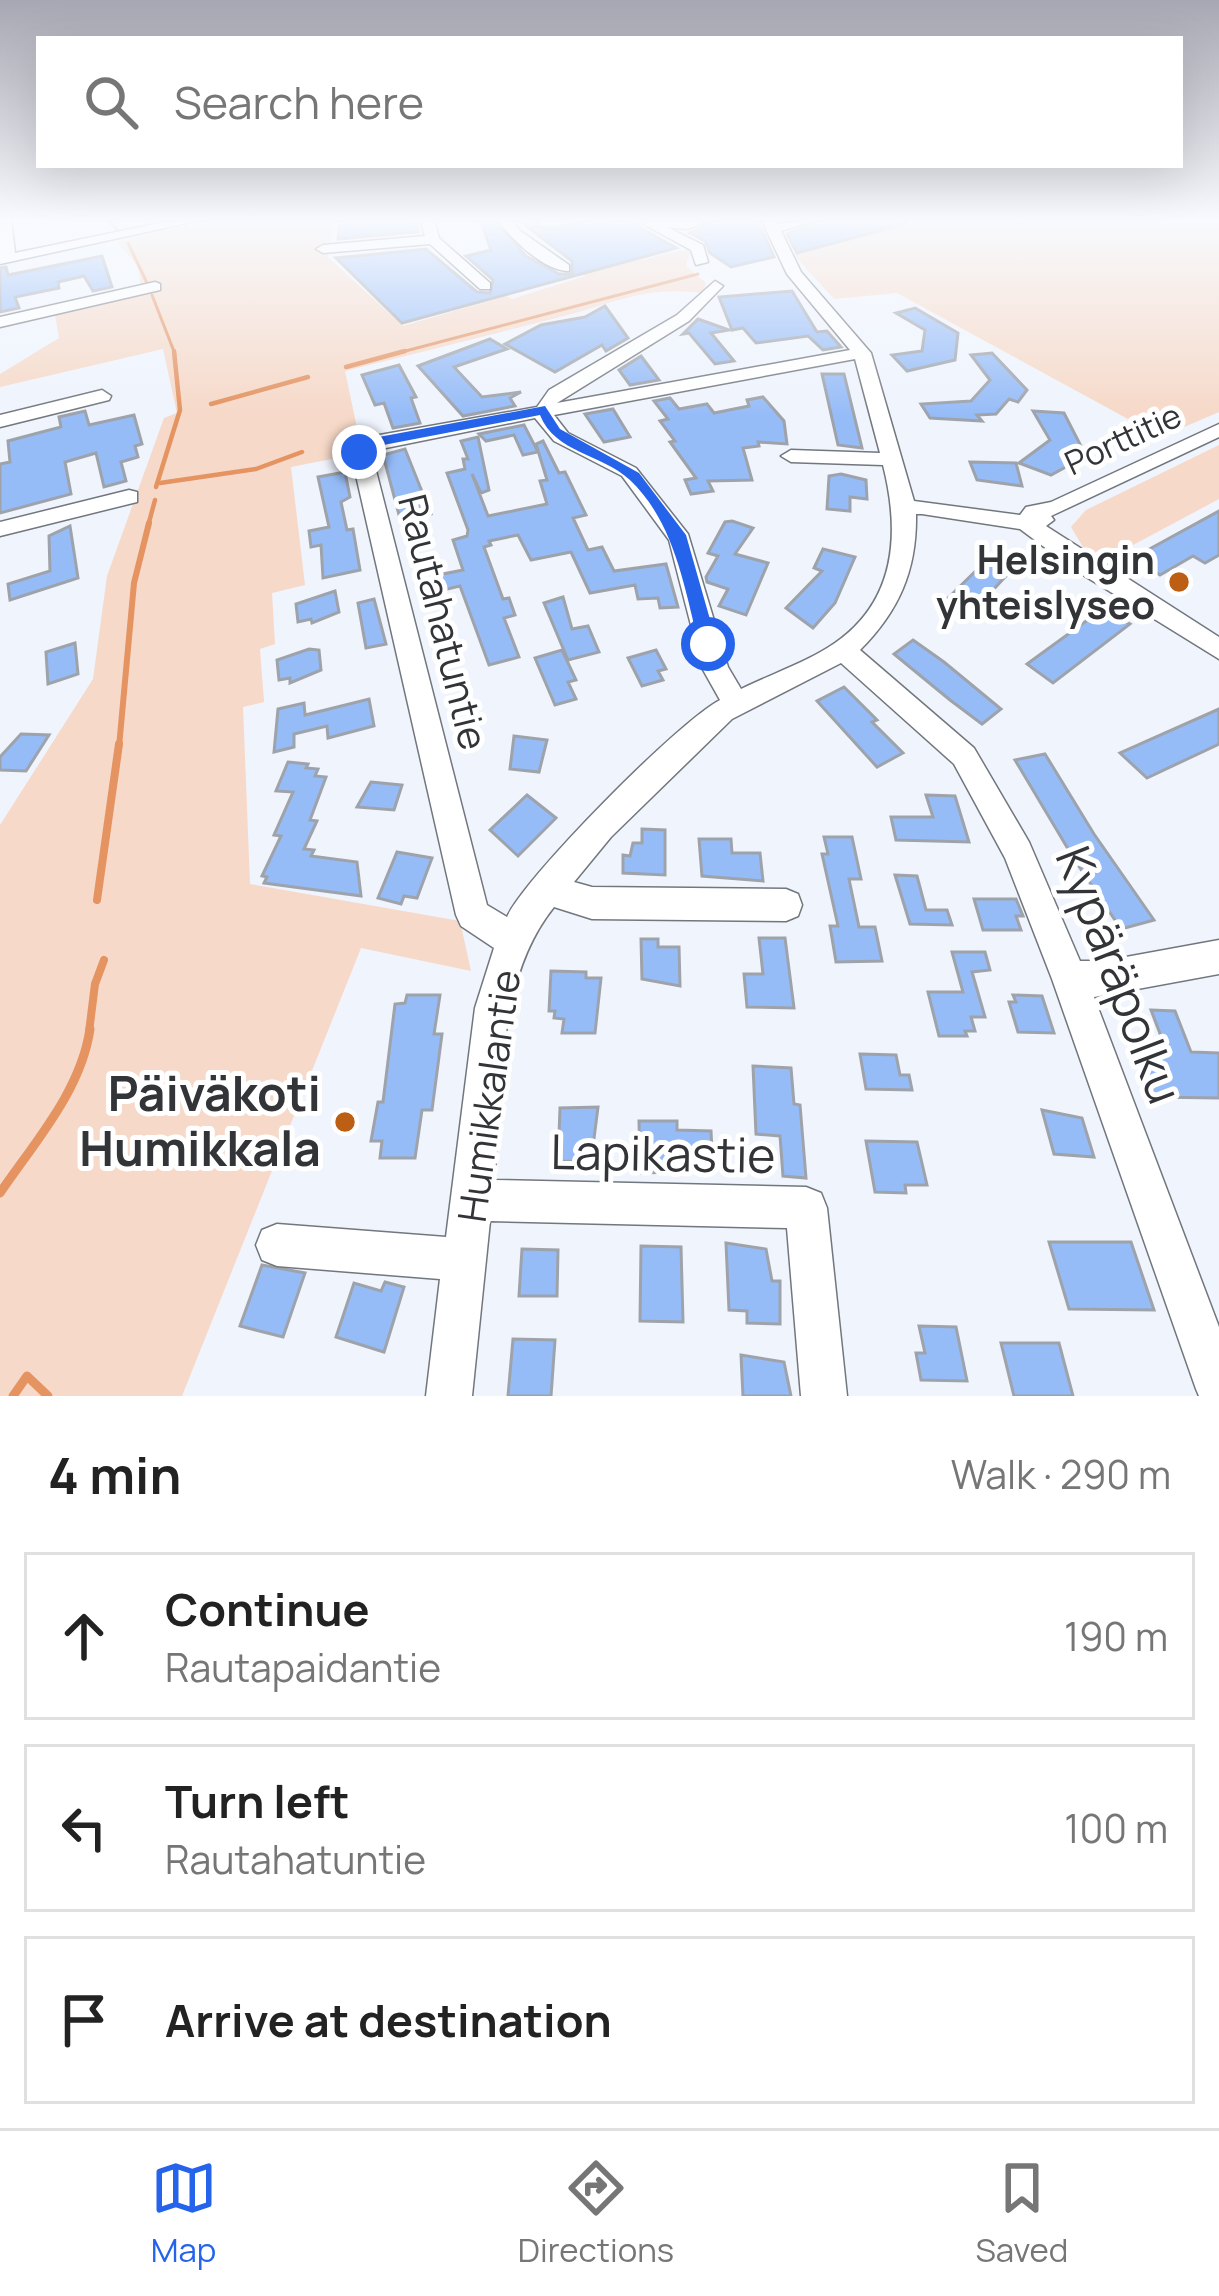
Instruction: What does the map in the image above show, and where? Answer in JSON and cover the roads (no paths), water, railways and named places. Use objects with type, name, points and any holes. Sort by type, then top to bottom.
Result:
[{"type":"street","name":"Humikkalantie","points":[[449,1396],[493,1008],[512,940],[544,889],[644,782],[735,702],[844,650],[879,616],[894,588],[905,508],[862,353],[803,284]]},
{"type":"street","points":[[715,286],[688,315],[586,372],[555,394],[545,410],[554,431],[634,476],[680,539],[715,668],[735,702]]},
{"type":"street","points":[[0,322],[155,287]]},
{"type":"street","name":"Rautahatuntie","points":[[512,940],[473,915],[359,452],[368,443],[862,353]]},
{"type":"street","points":[[0,421],[102,396]]},
{"type":"street","name":"Porttitie","points":[[1026,523],[1039,522],[1056,508],[1188,438],[1219,430]]},
{"type":"street","points":[[791,456],[893,459]]},
{"type":"street","points":[[0,529],[129,497]]},
{"type":"street","points":[[905,508],[921,516],[968,514],[1026,523],[1219,649]]},
{"type":"street","name":"Kypäräpolku","points":[[844,650],[964,756],[1018,852],[1070,979],[1219,1389]]},
{"type":"street","points":[[544,889],[592,903],[786,905]]},
{"type":"street","points":[[1070,979],[1104,979],[1219,957]]},
{"type":"street","name":"Lapikastie","points":[[474,1200],[806,1208],[824,1396]]},
{"type":"street","points":[[277,1244],[467,1260]]},
{"type":"waterway","points":[[394,354],[659,284]]},
{"type":"waterway","points":[[152,295],[174,352]]},
{"type":"waterway","points":[[346,367],[405,351]]},
{"type":"waterway","points":[[156,487],[180,410],[174,352]]},
{"type":"waterway","points":[[211,404],[308,377]]},
{"type":"waterway","points":[[160,483],[256,469],[302,452]]},
{"type":"waterway","points":[[148,526],[155,500]]},
{"type":"waterway","points":[[119,747],[134,583],[149,523]]},
{"type":"waterway","points":[[97,900],[119,744]]},
{"type":"waterway","points":[[89,1032],[95,984],[104,960]]},
{"type":"waterway","points":[[0,1193],[67,1095],[90,1029]]},
{"type":"waterway","points":[[13,1396],[27,1376],[48,1396]]},
{"type":"place","name":"Helsingin yhteislyseo","points":[[1179,582]]},
{"type":"place","name":"Päiväkoti Humikkala","points":[[345,1122]]}]
